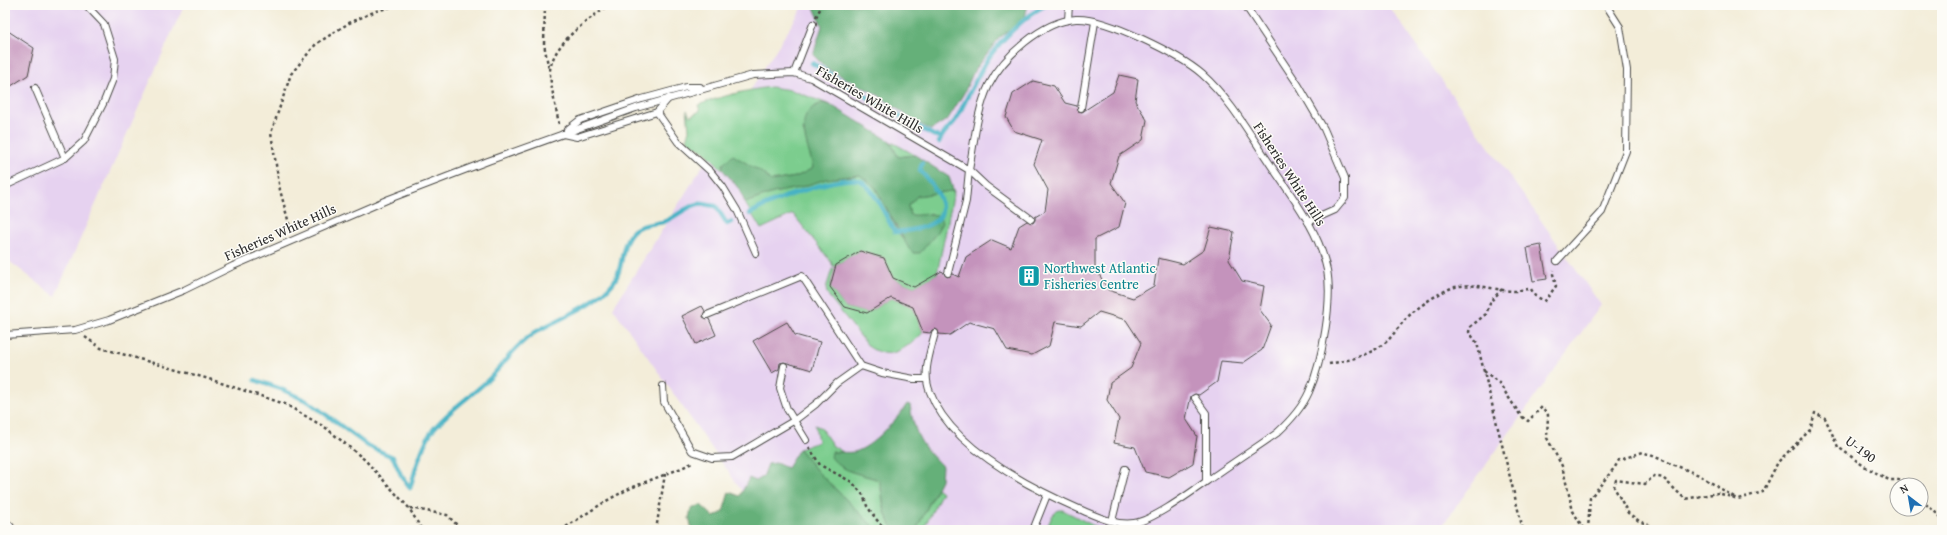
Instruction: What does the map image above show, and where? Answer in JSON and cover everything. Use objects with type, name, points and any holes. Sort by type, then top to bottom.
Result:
[{"type":"lane","points":[[5,186],[65,158],[84,141],[103,104],[113,79],[115,59],[104,24],[91,8],[86,5]]},
{"type":"lane","points":[[1068,20],[1069,5]]},
{"type":"lane","points":[[1245,5],[1299,86],[1321,123],[1345,178],[1346,198],[1335,210],[1308,222]]},
{"type":"lane","points":[[1557,261],[1602,212],[1626,151],[1627,70],[1620,27],[1606,5]]},
{"type":"lane","name":"Fisheries White Hills","points":[[948,273],[966,202],[969,170],[983,101],[988,86],[998,69],[1028,39],[1050,27],[1068,20],[1078,19],[1095,22],[1176,55],[1202,74],[1224,96],[1308,222],[1321,247],[1329,286],[1326,322],[1310,391],[1291,420],[1257,448],[1180,500],[1136,523]]},
{"type":"lane","points":[[1081,108],[1095,22]]},
{"type":"lane","points":[[794,73],[813,24]]},
{"type":"lane","name":"Fisheries White Hills","points":[[5,335],[75,330],[150,304],[294,239],[448,176],[561,134],[669,98],[753,76],[794,73],[811,78],[969,170]]},
{"type":"lane","name":"Fisheries White Hills","points":[[561,134],[580,120],[642,99],[686,87],[707,87]]},
{"type":"lane","points":[[35,88],[65,158]]},
{"type":"lane","points":[[669,98],[657,112],[678,142],[711,172],[723,187],[737,210],[756,253]]},
{"type":"lane","name":"Fisheries White Hills","points":[[561,134],[577,137],[657,112]]},
{"type":"lane","points":[[969,170],[986,186],[1031,219]]},
{"type":"lane","points":[[707,315],[802,276],[861,366],[882,373],[914,379],[926,379]]},
{"type":"lane","points":[[934,333],[927,364],[926,379],[930,393],[937,406],[947,421],[964,439],[1003,470],[1047,495],[1112,521],[1123,524],[1136,523],[1140,530]]},
{"type":"lane","points":[[784,366],[780,388],[787,409],[806,440]]},
{"type":"lane","points":[[663,386],[664,402],[692,451],[712,458],[732,458],[795,420],[816,404],[837,383],[861,366]]},
{"type":"lane","points":[[1195,398],[1206,413],[1206,481]]},
{"type":"lane","points":[[1112,521],[1125,469]]},
{"type":"lane","points":[[1033,530],[1047,495]]},
{"type":"path","points":[[294,239],[280,190],[271,133],[291,74],[316,44],[322,40],[349,23],[369,14],[398,5]]},
{"type":"path","points":[[545,5],[544,44],[561,134]]},
{"type":"path","points":[[550,70],[556,53],[564,42],[581,26],[608,5]]},
{"type":"path","points":[[1316,366],[1351,360],[1370,353],[1393,336],[1405,319],[1423,305],[1455,287],[1476,286],[1515,291],[1531,289],[1535,296],[1545,301],[1556,286],[1554,274],[1557,261]]},
{"type":"path","points":[[1502,289],[1491,301],[1486,314],[1470,327],[1469,332],[1477,343],[1522,530]]},
{"type":"path","points":[[75,330],[101,348],[285,404],[326,428],[365,460],[409,508],[422,530]]},
{"type":"path","points":[[1484,371],[1499,383],[1521,416],[1528,421],[1542,407],[1548,415],[1547,438],[1562,466],[1573,511],[1584,530]]},
{"type":"path","name":"U-190","points":[[1738,499],[1763,492],[1778,462],[1810,430],[1815,413],[1826,418],[1838,447],[1864,466],[1889,480]]},
{"type":"path","points":[[806,440],[820,465],[852,482],[863,495],[867,506],[876,519],[886,530]]},
{"type":"path","points":[[1588,530],[1590,498],[1619,460],[1643,452],[1699,475],[1738,499]]},
{"type":"path","points":[[561,530],[621,492],[678,470],[707,456]]},
{"type":"path","points":[[656,530],[665,474]]},
{"type":"path","points":[[1661,530],[1640,521],[1628,513],[1614,487],[1616,480],[1645,484],[1654,476],[1663,478],[1685,499],[1718,493],[1738,499]]},
{"type":"path","points":[[1929,507],[1942,518]]},
{"type":"path","points":[[409,508],[447,515],[462,530]]},
{"type":"shaded area","points":[[5,5],[184,5],[55,296],[5,258]]},
{"type":"shaded area","points":[[804,5],[1388,5],[1601,305],[1439,530],[779,530],[756,511],[613,308]]},
{"type":"green space","points":[[813,5],[1028,5],[1024,21],[1000,37],[975,69],[964,93],[948,119],[931,130],[913,120],[878,95],[826,68],[813,55],[822,26]]},
{"type":"green space","points":[[771,87],[791,90],[831,105],[822,103],[803,130],[814,168],[796,177],[771,181],[761,172],[733,156],[723,164],[723,170],[706,153],[686,140],[689,130],[687,110],[690,116],[700,111],[698,105],[725,96]]},
{"type":"green space","points":[[822,103],[831,105],[890,141],[898,157],[915,155],[949,177],[954,192],[951,191],[917,196],[908,206],[910,215],[929,214],[940,216],[942,223],[935,235],[920,253],[914,253],[909,249],[875,187],[860,175],[826,179],[798,188],[773,193],[745,203],[740,190],[723,170],[723,164],[733,155],[761,172],[771,181],[796,177],[813,168],[804,131],[804,122],[812,108]]},
{"type":"green space","points":[[890,141],[915,155],[898,157]]},
{"type":"green space","points":[[860,175],[875,187],[902,239],[932,213],[920,216],[910,215],[908,206],[917,196],[951,191],[954,192],[937,274],[914,287],[893,278],[884,258],[860,251],[835,267],[793,214],[761,229],[745,203],[773,193],[798,188],[826,179]]},
{"type":"green space","points":[[832,269],[835,269],[830,287],[845,307],[867,313],[891,298],[913,307],[923,332],[921,335],[904,348],[895,352],[883,353],[869,347],[827,294],[826,288]]},
{"type":"green space","points":[[907,404],[910,405],[914,425],[920,439],[924,446],[942,466],[941,480],[916,530],[896,530],[888,519],[879,480],[847,470],[831,457],[832,452],[854,452],[869,445],[884,432]]},
{"type":"green space","points":[[815,425],[821,428],[833,446],[843,452],[832,452],[849,471],[879,480],[885,513],[891,525],[896,530],[877,530],[817,471],[799,449],[818,442]]},
{"type":"green space","points":[[799,449],[817,471],[877,530],[692,530],[689,518],[691,509],[701,505],[714,517],[723,512],[729,492],[740,496],[749,478],[756,481],[763,477],[768,464],[776,463],[787,468]]},
{"type":"green space","points":[[937,488],[942,492],[923,530],[916,530]]},
{"type":"green space","points":[[1058,510],[1063,510],[1096,527],[1107,530],[1046,530],[1052,516]]},
{"type":"building","points":[[5,29],[34,48],[28,75],[5,90]]},
{"type":"building","name":"Northwest Atlantic Fisheries Centre","points":[[1119,75],[1138,79],[1135,101],[1147,120],[1143,140],[1119,156],[1111,183],[1125,203],[1119,227],[1095,239],[1095,267],[1108,290],[1133,298],[1154,286],[1158,258],[1183,264],[1204,250],[1211,227],[1234,232],[1229,260],[1242,281],[1264,286],[1260,310],[1271,325],[1262,350],[1243,363],[1221,361],[1217,382],[1199,395],[1195,394],[1191,396],[1186,419],[1197,436],[1193,463],[1169,477],[1145,472],[1135,447],[1114,443],[1119,419],[1107,400],[1110,383],[1131,368],[1141,343],[1126,320],[1099,312],[1081,326],[1055,322],[1049,346],[1032,355],[1007,350],[995,329],[969,322],[950,335],[939,334],[936,329],[932,330],[930,333],[923,332],[913,307],[891,298],[867,313],[845,307],[830,287],[836,265],[860,251],[884,258],[893,278],[914,287],[942,271],[947,277],[952,274],[959,277],[966,257],[992,240],[1011,248],[1019,226],[1027,221],[1033,223],[1035,217],[1045,211],[1048,190],[1034,164],[1042,140],[1014,131],[1006,117],[1013,94],[1033,81],[1054,86],[1065,103],[1077,106],[1078,111],[1082,112],[1113,92]]},
{"type":"building","points":[[1541,245],[1547,279],[1533,281],[1527,248]]},
{"type":"building","points":[[702,306],[705,311],[703,317],[709,319],[716,335],[696,344],[682,316]]},
{"type":"building","points":[[787,322],[795,335],[820,342],[812,370],[784,362],[780,363],[779,369],[772,373],[753,341]]},
{"type":"waterway","points":[[939,142],[957,118],[987,60],[1001,42],[1019,24],[1046,5]]},
{"type":"waterway","points":[[812,63],[882,106],[933,135],[940,137]]},
{"type":"waterway","points":[[750,214],[787,196],[838,181],[852,180],[861,181],[871,190],[895,232],[924,227],[937,219],[941,214],[942,207],[937,192],[920,170],[922,163]]},
{"type":"waterway","points":[[410,488],[425,443],[438,423],[490,378],[516,348],[534,333],[586,306],[605,292],[617,277],[626,242],[629,235],[634,230],[644,225],[663,222],[693,205],[700,204],[716,206],[727,224],[731,222]]},
{"type":"waterway","points":[[255,380],[281,389],[309,402],[368,446],[393,457],[401,475],[410,488]]},
{"type":"place","name":"Northwest Atlantic Fisheries Centre","points":[[1029,276]]}]
